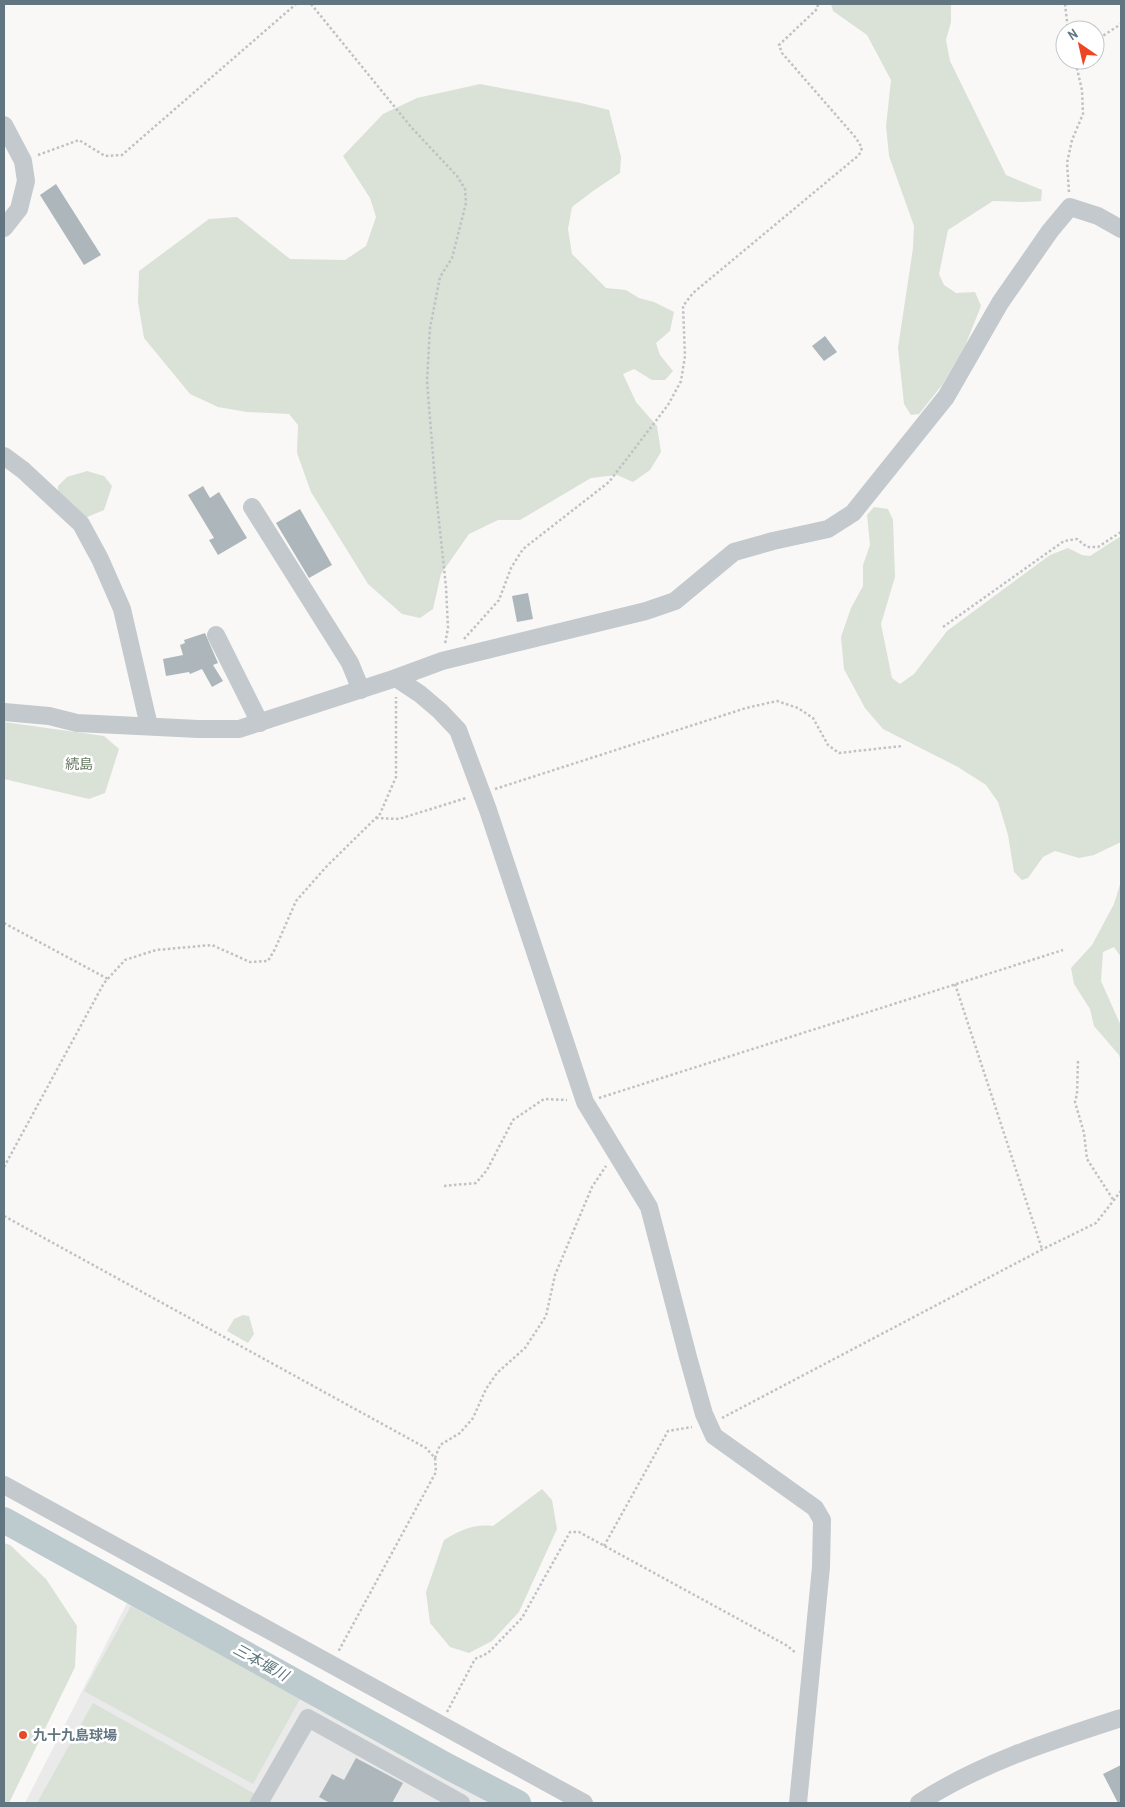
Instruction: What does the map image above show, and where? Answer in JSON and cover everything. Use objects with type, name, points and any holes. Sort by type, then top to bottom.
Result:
[{"type":"street","points":[[4,125],[23,161],[26,181],[19,209],[4,228]]},
{"type":"street","points":[[4,712],[49,716],[77,723],[198,729],[239,729],[361,690],[442,661],[646,611],[675,601],[734,552],[828,529],[854,513],[946,397],[1000,303],[1050,231],[1070,207],[1098,216],[1121,229]]},
{"type":"street","points":[[4,456],[23,470],[81,524],[95,550],[122,609],[149,726]]},
{"type":"street","points":[[252,506],[350,663],[361,690]]},
{"type":"street","points":[[216,635],[260,723]]},
{"type":"street","points":[[396,678],[420,694],[458,730],[482,794],[585,1102],[649,1207],[704,1414],[714,1436],[815,1508],[822,1520],[822,1567],[798,1803]]},
{"type":"street","points":[[4,1485],[584,1803]]},
{"type":"street","points":[[259,1803],[308,1718],[461,1803]]},
{"type":"street","points":[[920,1803],[994,1763],[1121,1718]]},
{"type":"path","points":[[23,161],[80,140],[105,156],[122,156],[296,4]]},
{"type":"path","points":[[311,4],[412,127],[457,176],[465,189],[466,203],[452,258],[440,277],[430,328],[427,381],[447,595],[448,628],[442,661]]},
{"type":"path","points":[[463,640],[499,600],[511,568],[523,549],[609,482],[668,405],[681,381],[685,356],[683,306],[693,293],[859,155],[862,148],[856,138],[782,53],[780,45],[786,37],[817,10],[818,4]]},
{"type":"path","points":[[1065,4],[1067,20]]},
{"type":"path","points":[[1105,34],[1121,24]]},
{"type":"path","points":[[1070,207],[1067,163],[1072,140],[1083,114],[1082,90],[1077,70]]},
{"type":"path","points":[[943,627],[1064,541],[1077,539],[1087,547],[1098,547],[1121,532]]},
{"type":"path","points":[[4,1167],[104,983],[125,960],[156,950],[212,945],[250,962],[268,961],[275,950],[296,901],[327,866],[380,814],[396,777],[396,678]]},
{"type":"path","points":[[376,818],[399,819],[746,708],[777,701],[798,708],[813,718],[828,745],[839,753],[902,746]]},
{"type":"path","points":[[4,923],[108,979]]},
{"type":"path","points":[[444,1186],[476,1183],[487,1170],[513,1120],[544,1099],[585,1102],[1063,950]]},
{"type":"path","points":[[955,984],[1042,1249]]},
{"type":"path","points":[[1078,1061],[1078,1084],[1075,1102],[1084,1133],[1087,1159],[1114,1201]]},
{"type":"path","points":[[331,1664],[436,1472],[435,1458],[440,1446],[460,1434],[473,1418],[486,1389],[497,1373],[525,1348],[546,1316],[555,1275],[592,1186],[615,1152]]},
{"type":"path","points":[[604,1546],[668,1431],[678,1428],[710,1427],[725,1415],[1042,1249],[1096,1223],[1121,1191]]},
{"type":"path","points":[[4,1216],[426,1448],[435,1458]]},
{"type":"path","points":[[440,1724],[475,1659],[488,1653],[522,1618],[570,1532],[579,1532],[786,1645],[811,1665]]},
{"type":"shaded area","points":[[128,1601],[505,1803],[25,1803]]},
{"type":"green space","points":[[831,4],[951,4],[951,22],[946,40],[950,61],[1006,175],[1042,190],[1041,201],[993,201],[948,230],[939,274],[944,285],[956,293],[975,292],[981,306],[965,346],[942,385],[919,414],[911,415],[904,404],[898,348],[913,248],[914,226],[889,156],[886,126],[891,80],[867,35],[833,11]]},
{"type":"green space","points":[[480,84],[609,110],[621,157],[620,173],[572,207],[568,229],[572,254],[606,288],[626,290],[639,298],[654,302],[674,312],[670,331],[656,343],[660,355],[673,371],[665,380],[652,380],[634,369],[623,374],[636,402],[657,426],[661,452],[650,470],[633,482],[617,475],[591,478],[520,520],[498,520],[469,534],[441,574],[433,609],[420,618],[402,614],[368,584],[311,492],[297,453],[298,425],[289,414],[247,412],[218,407],[190,394],[144,338],[138,302],[139,271],[209,219],[237,217],[290,259],[345,260],[366,246],[376,217],[370,198],[343,156],[383,114],[417,98]]},
{"type":"green space","points":[[87,471],[104,476],[112,486],[104,510],[85,518],[58,493],[58,486],[67,477]]},
{"type":"green space","points":[[874,507],[888,509],[893,520],[895,577],[881,624],[892,678],[900,684],[914,674],[947,631],[1050,555],[1068,548],[1082,555],[1090,556],[1121,536],[1121,842],[1094,855],[1079,858],[1055,851],[1043,857],[1028,878],[1022,880],[1014,872],[1008,835],[998,802],[986,785],[958,767],[883,729],[865,708],[844,669],[841,637],[851,608],[863,586],[863,565],[870,545],[867,515]]},
{"type":"green space","name":"続島","points":[[4,722],[104,736],[119,749],[105,793],[89,799],[4,779]]},
{"type":"green space","points":[[1121,881],[1121,957],[1114,947],[1103,952],[1101,981],[1121,1026],[1121,1062],[1119,1055],[1094,1026],[1090,1009],[1074,984],[1071,968],[1092,945],[1114,904]]},
{"type":"green space","points":[[243,1315],[249,1316],[254,1334],[248,1343],[227,1331],[234,1319]]},
{"type":"green space","points":[[542,1489],[552,1500],[557,1529],[519,1612],[492,1641],[469,1653],[450,1647],[430,1623],[426,1592],[444,1540],[467,1528],[493,1526]]},
{"type":"green space","name":"九十九島球場","points":[[4,1543],[10,1545],[46,1579],[77,1626],[75,1667],[9,1803],[4,1803]]},
{"type":"green space","points":[[131,1606],[300,1699],[253,1784],[84,1691]]},
{"type":"green space","points":[[93,1703],[255,1794],[249,1803],[37,1803]]},
{"type":"building","points":[[56,184],[101,255],[84,265],[40,195]]},
{"type":"building","points":[[825,336],[837,352],[824,361],[812,346]]},
{"type":"building","points":[[203,486],[210,498],[219,492],[247,538],[218,555],[209,540],[214,538],[188,495]]},
{"type":"building","points":[[300,509],[332,565],[309,578],[276,523]]},
{"type":"building","points":[[528,593],[533,619],[517,622],[512,596]]},
{"type":"building","points":[[205,633],[218,663],[213,665],[223,681],[212,687],[202,669],[190,674],[189,672],[166,676],[163,659],[183,655],[180,645],[185,643],[184,640]]},
{"type":"building","points":[[356,1758],[403,1783],[392,1803],[330,1803],[319,1797],[332,1774],[344,1780]]},
{"type":"building","points":[[1121,1765],[1121,1803],[1118,1803],[1103,1774]]},
{"type":"waterway","name":"三本堰川","points":[[4,1520],[447,1766],[518,1803]]},
{"type":"place","name":"九十九島球場","points":[[23,1735]]}]
